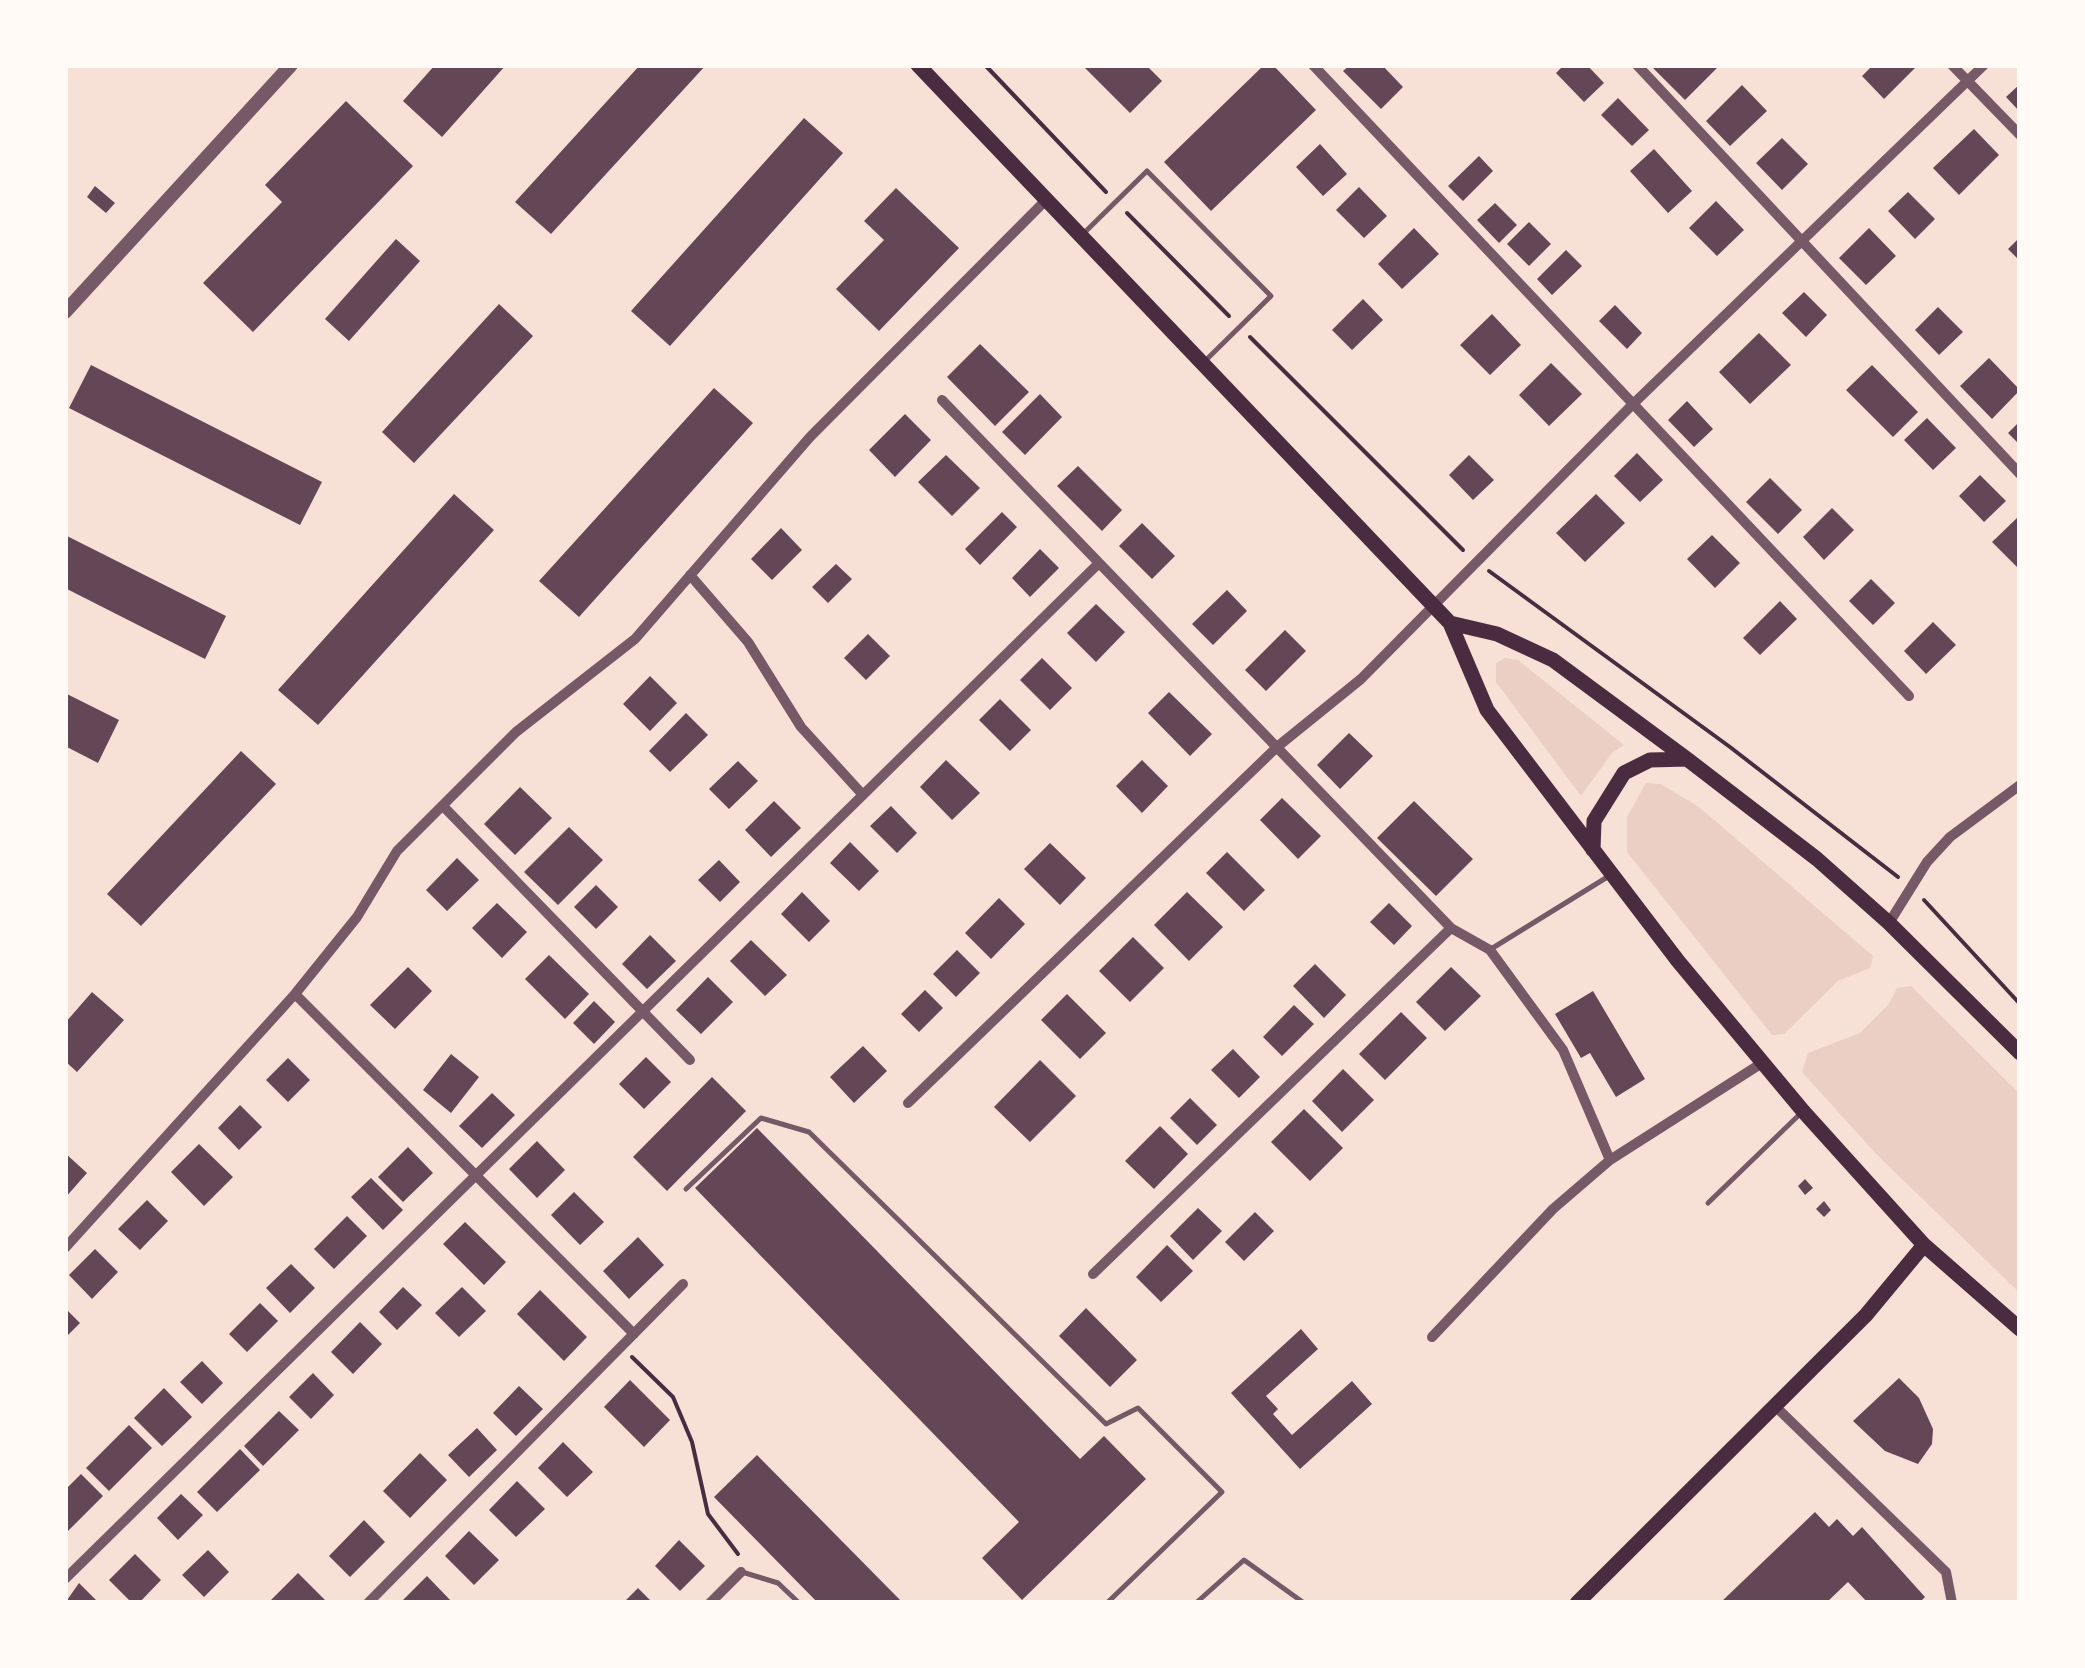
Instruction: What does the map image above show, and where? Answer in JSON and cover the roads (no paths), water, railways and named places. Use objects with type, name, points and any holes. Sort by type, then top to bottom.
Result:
[{"type":"main road","points":[[918,65],[1450,623],[1486,710],[1762,1063],[1924,1245],[2020,1329]]},
{"type":"main road","points":[[1450,623],[1497,634],[1553,660],[1687,759],[1817,860],[1889,923],[2019,1051]]},
{"type":"main road","points":[[1593,850],[1594,822],[1624,773],[1650,760],[1687,759]]},
{"type":"main road","points":[[1577,1603],[1866,1315],[1924,1245]]},
{"type":"street","points":[[65,312],[291,65]]},
{"type":"street","points":[[1313,65],[1909,696]]},
{"type":"street","points":[[1637,65],[2020,474]]},
{"type":"street","points":[[1952,65],[2020,135]]},
{"type":"street","points":[[908,1104],[1278,746],[1361,679],[1633,404],[1804,244],[1984,65]]},
{"type":"street","points":[[65,1248],[295,994],[357,917],[397,851],[516,732],[635,638],[810,436],[1048,198]]},
{"type":"street","points":[[942,400],[1451,928],[1490,950],[1563,1050],[1610,1160]]},
{"type":"street","points":[[65,1579],[1100,563]]},
{"type":"street","points":[[690,575],[748,642],[801,727],[863,795]]},
{"type":"street","points":[[1889,923],[1927,862],[1950,838],[2020,785]]},
{"type":"street","points":[[443,806],[690,1060]]},
{"type":"street","points":[[1093,1274],[1451,928]]},
{"type":"street","points":[[295,994],[634,1334]]},
{"type":"street","points":[[1432,1337],[1553,1210],[1610,1160],[1762,1063]]},
{"type":"street","points":[[368,1603],[683,1284]]},
{"type":"street","points":[[1776,1407],[1946,1572],[1952,1603]]},
{"type":"street","points":[[710,1603],[741,1572]]},
{"type":"lane","points":[[1082,235],[1147,171],[1271,296],[1203,363]]},
{"type":"lane","points":[[1490,950],[1612,874]]},
{"type":"lane","points":[[1708,1203],[1803,1111]]},
{"type":"lane","points":[[686,1189],[761,1118],[808,1132],[1106,1424],[1138,1408],[1222,1492],[1107,1603]]},
{"type":"lane","points":[[1196,1603],[1244,1560],[1304,1603]]},
{"type":"lane","points":[[741,1572],[778,1583],[799,1603]]}]
